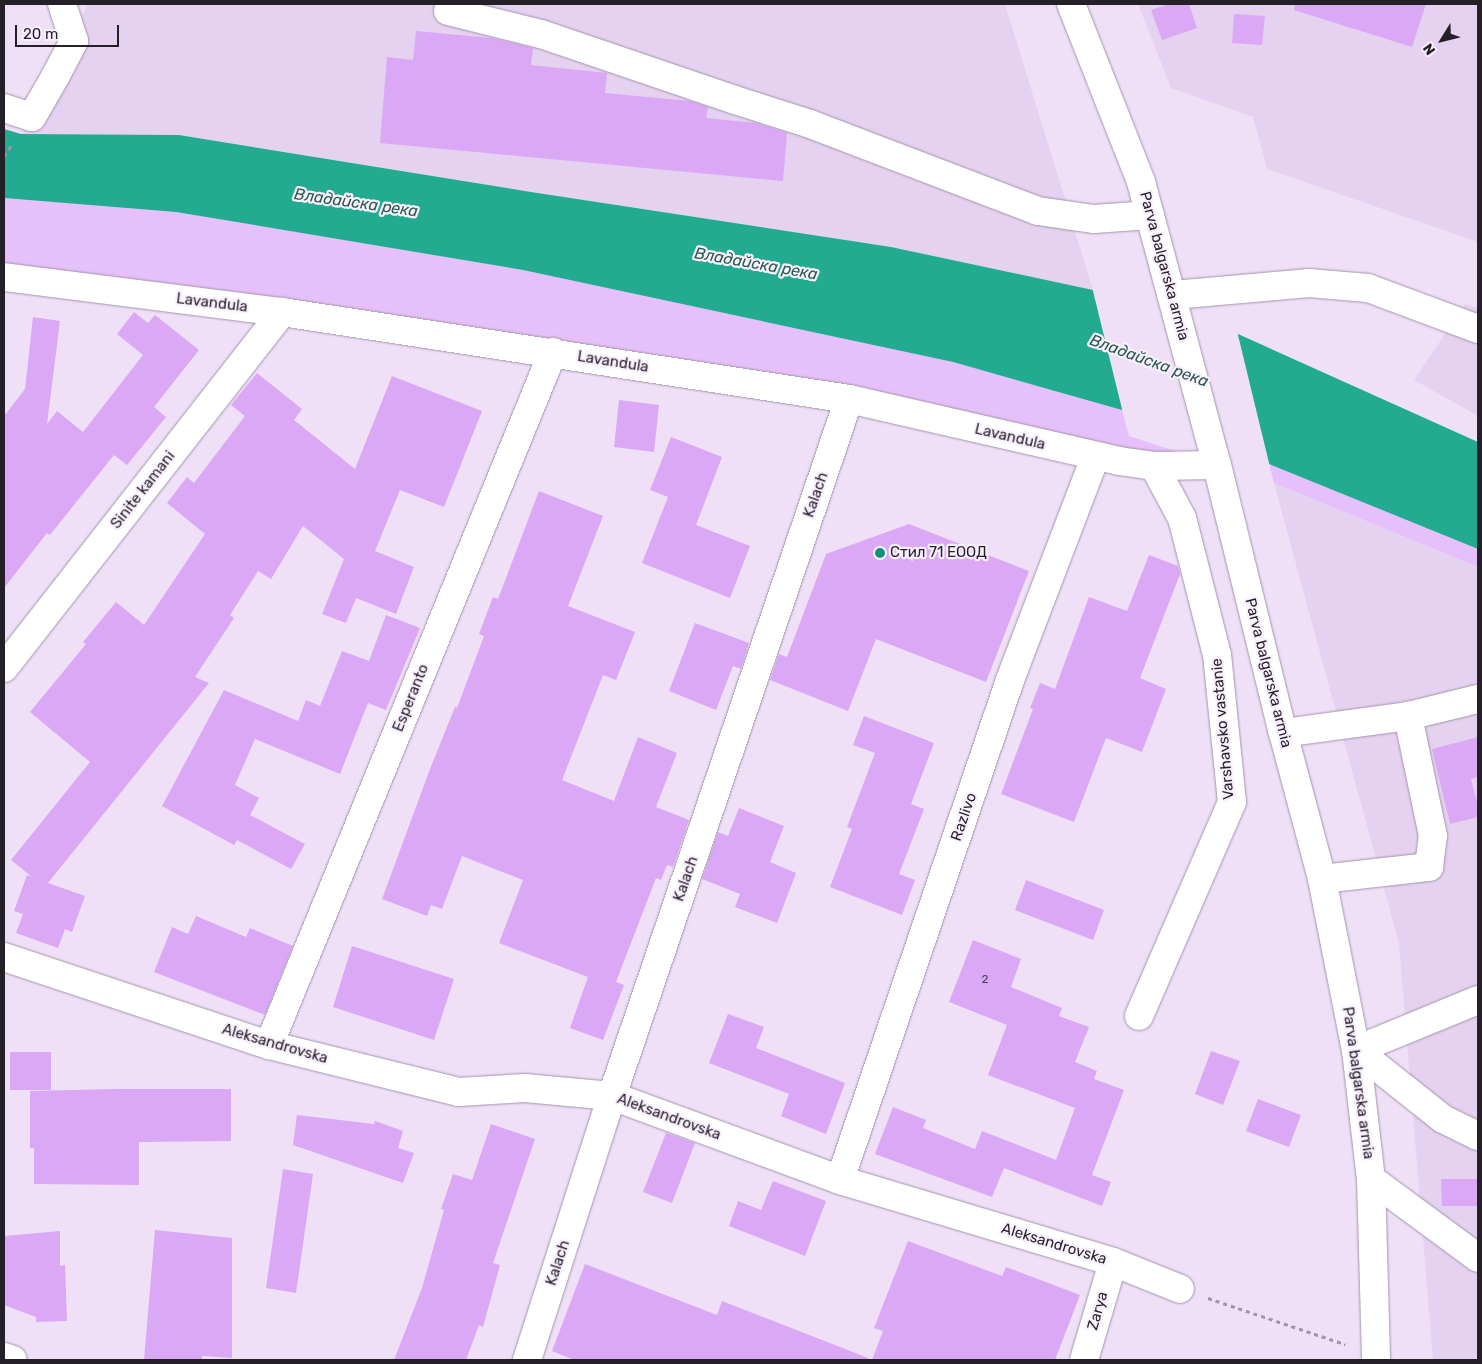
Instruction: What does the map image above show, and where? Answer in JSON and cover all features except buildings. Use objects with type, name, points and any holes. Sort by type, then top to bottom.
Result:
[{"type":"street","points":[[4,108],[32,117],[74,41],[62,4]]},
{"type":"street","name":"Parva balgarska armia","points":[[1071,4],[1142,182],[1217,465],[1283,732],[1322,879],[1356,1050],[1371,1178],[1376,1357]]},
{"type":"street","points":[[448,11],[541,34],[810,124],[1038,212],[1094,219],[1150,215]]},
{"type":"street","name":"Lavandula","points":[[4,277],[282,312],[553,352],[849,399],[1095,457],[1154,466],[1217,465]]},
{"type":"street","points":[[1173,295],[1309,283],[1368,288],[1478,329]]},
{"type":"street","name":"Sinite kamani","points":[[4,668],[282,312]]},
{"type":"street","name":"Esperanto","points":[[269,1045],[553,352]]},
{"type":"street","name":"Kalach","points":[[527,1360],[612,1096],[849,399]]},
{"type":"street","name":"Razlivo","points":[[840,1180],[1010,680],[1095,457]]},
{"type":"street","name":"Varshavsko vastanie","points":[[1139,1016],[1232,802],[1217,655],[1182,518],[1154,466]]},
{"type":"street","points":[[1283,732],[1408,716],[1478,699]]},
{"type":"street","points":[[1322,879],[1429,867],[1433,836],[1408,716]]},
{"type":"street","name":"Aleksandrovska","points":[[4,957],[269,1045],[459,1092],[524,1088],[612,1096],[840,1180],[1112,1262],[1180,1289]]},
{"type":"street","points":[[1478,1000],[1356,1050],[1443,1119],[1478,1136]]},
{"type":"street","points":[[1371,1178],[1478,1258]]},
{"type":"street","name":"Zarya","points":[[1084,1360],[1112,1262]]},
{"type":"street","points":[[4,1357],[13,1360]]},
{"type":"path","points":[[1180,1289],[1376,1357]]},
{"type":"shaded area","points":[[87,4],[1005,4],[1093,290],[891,247],[531,192],[179,135],[21,134],[74,41]]},
{"type":"shaded area","points":[[1138,4],[1478,4],[1478,242],[1267,169],[1253,117],[1171,88]]},
{"type":"shaded area","points":[[4,198],[176,212],[523,270],[953,362],[1122,410],[1129,436],[1217,465],[849,399],[4,277]]},
{"type":"shaded area","points":[[1465,304],[1478,308],[1478,416],[1414,380]]},
{"type":"shaded area","points":[[1269,464],[1478,549],[1478,567],[1274,483]]},
{"type":"shaded area","points":[[1274,483],[1478,567],[1478,1360],[1433,1360],[1399,944]]},
{"type":"water","name":"Владайска река","points":[[4,129],[21,134],[179,135],[531,192],[891,247],[1093,290],[1238,334],[1478,442],[1478,549],[1269,464],[1122,410],[953,362],[523,270],[176,212],[4,198]]},
{"type":"pier","points":[[1092,287],[1237,331],[1270,467],[1123,413]]},
{"type":"place","name":"Стил 71 ЕООД","points":[[880,553]]}]
